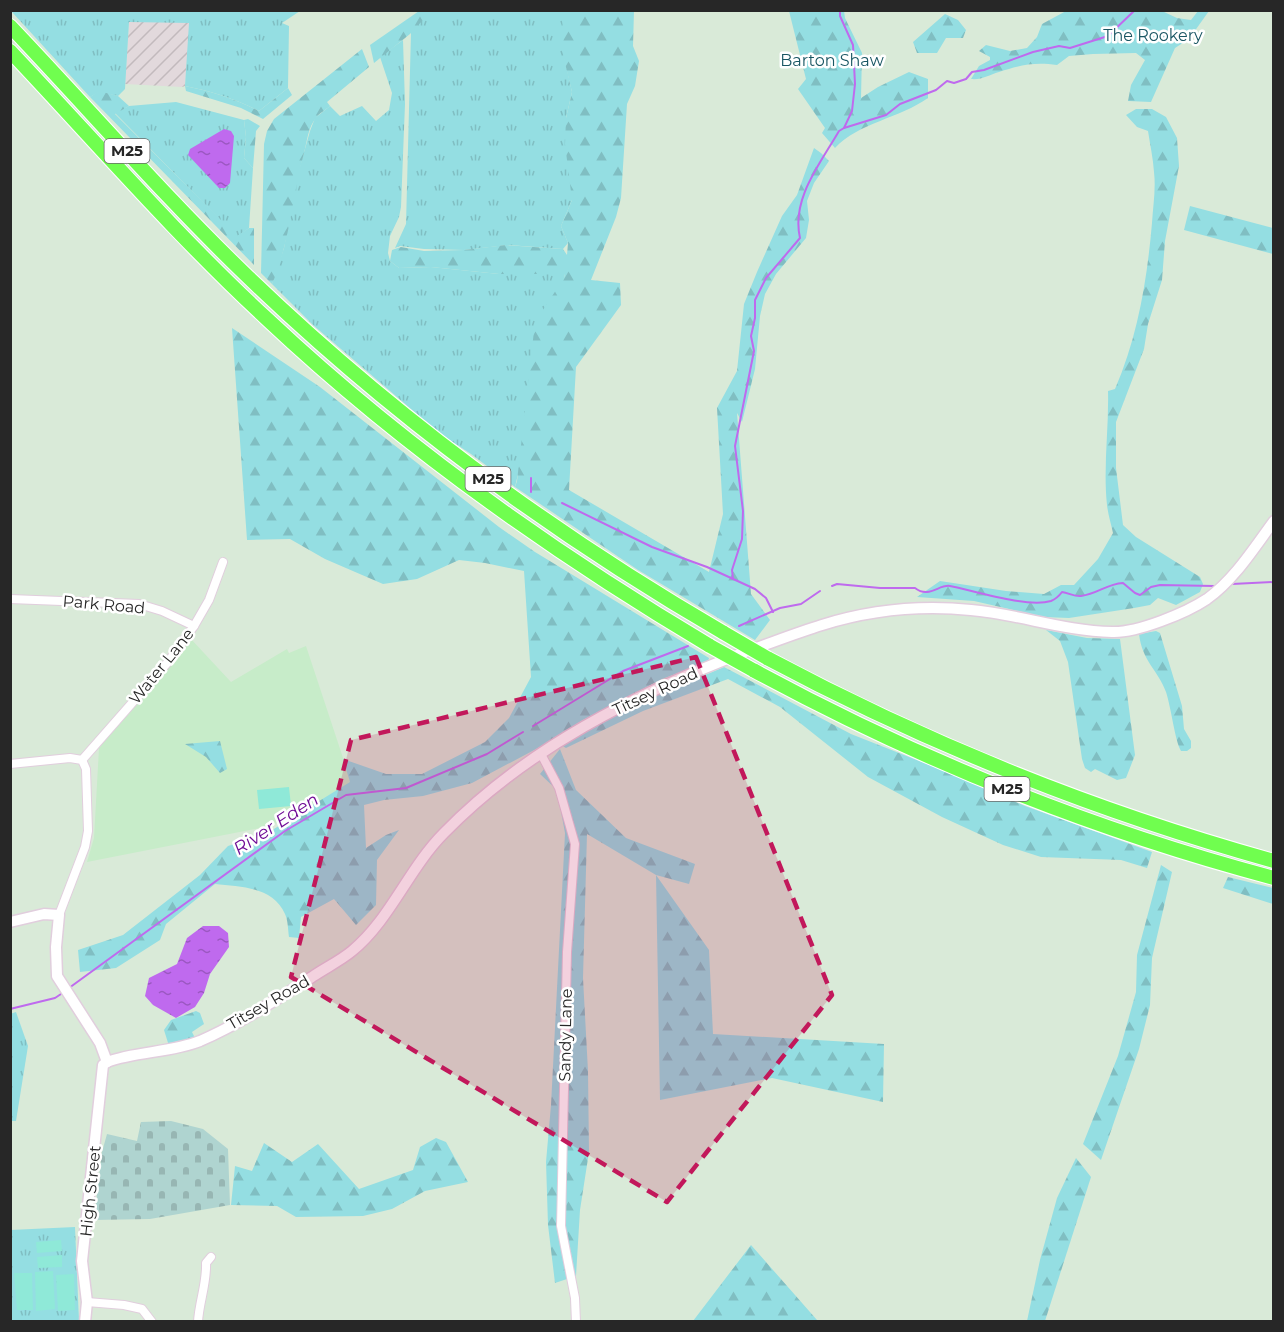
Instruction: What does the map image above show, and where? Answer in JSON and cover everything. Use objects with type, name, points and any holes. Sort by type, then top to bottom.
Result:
[{"type":"highway","name":"M25","points":[[10,26],[185,214],[270,298],[397,410],[514,498],[627,575],[767,658],[891,721],[1009,772],[1137,819],[1274,861]]},
{"type":"highway","name":"M25","points":[[10,51],[155,207],[267,319],[376,414],[491,503],[595,575],[753,670],[885,736],[992,783],[1119,831],[1274,878]]},
{"type":"main road","name":"Titsey Road","points":[[107,1062],[199,1041],[263,1008],[352,951],[390,907],[419,862],[443,833],[471,808],[541,754],[594,720],[660,687],[792,635],[852,617],[879,612],[918,608],[951,608],[1082,630],[1116,633],[1161,621],[1186,611],[1208,598],[1225,583],[1274,521]]},
{"type":"main road","points":[[10,922],[45,914],[59,915],[56,947],[57,976],[99,1043],[107,1062]]},
{"type":"main road","name":"High Street","points":[[85,1322],[87,1302],[82,1261],[93,1175],[99,1100],[104,1065],[107,1062]]},
{"type":"street","name":"Water Lane","points":[[82,760],[168,662],[194,626],[209,600],[223,562]]},
{"type":"street","name":"Park Road","points":[[10,599],[139,604],[162,611],[194,626]]},
{"type":"street","name":"Sandy Lane","points":[[541,754],[559,788],[575,844],[567,952],[561,1226],[575,1298],[576,1322]]},
{"type":"street","points":[[10,764],[70,758],[82,760],[86,769],[88,831],[59,915]]},
{"type":"street","points":[[198,1322],[198,1309],[207,1275],[206,1263],[211,1257]]},
{"type":"street","points":[[87,1302],[142,1309],[152,1322]]},
{"type":"highlighted area","points":[[696,657],[832,995],[667,1202],[291,977],[351,740]]},
{"type":"shaded area","points":[[129,22],[190,22],[185,86],[125,84]]},
{"type":"shaded area","points":[[190,638],[231,682],[287,649],[289,653],[306,646],[351,782],[308,809],[270,826],[87,862],[94,838],[99,748]]},
{"type":"shaded area","points":[[289,787],[291,806],[259,809],[257,790]]},
{"type":"shaded area","points":[[61,1240],[62,1251],[37,1253],[36,1242]]},
{"type":"shaded area","points":[[62,1255],[62,1267],[38,1268],[37,1257]]},
{"type":"shaded area","points":[[53,1271],[55,1309],[36,1311],[35,1272]]},
{"type":"shaded area","points":[[14,1273],[32,1273],[33,1310],[17,1310]]},
{"type":"shaded area","points":[[74,1274],[75,1310],[58,1311],[56,1275]]},
{"type":"green space","points":[[11,11],[300,11],[282,23],[289,26],[288,88],[259,111],[223,96],[185,86],[189,23],[129,22],[125,89],[118,96],[99,92],[90,97]]},
{"type":"green space","points":[[419,11],[423,11],[424,19],[410,34],[374,63],[370,45]]},
{"type":"green space","points":[[422,11],[564,11],[564,56],[572,92],[566,118],[572,175],[572,200],[561,226],[568,243],[563,249],[508,245],[464,250],[400,246],[395,248],[406,224],[411,32]]},
{"type":"green space","points":[[562,11],[634,11],[633,46],[639,61],[635,86],[627,104],[621,198],[616,217],[591,280],[620,283],[621,305],[576,367],[569,490],[709,572],[723,514],[717,408],[737,371],[744,304],[782,216],[797,195],[814,148],[829,161],[814,183],[807,201],[809,220],[806,238],[776,274],[765,294],[760,316],[755,369],[742,422],[737,413],[751,594],[770,620],[755,640],[638,570],[515,487],[535,322],[565,274],[499,274],[431,267],[399,268],[390,261],[392,250],[401,247],[424,251],[464,250],[506,245],[563,249],[567,255],[568,243],[561,226],[572,200],[565,144],[566,118],[572,92],[564,59]]},
{"type":"green space","name":"Barton Shaw","points":[[789,11],[844,11],[845,18],[862,53],[861,98],[909,72],[928,79],[928,98],[905,111],[855,132],[835,148],[822,133],[825,128],[798,89],[806,79]]},
{"type":"green space","name":"The Rookery","points":[[1066,11],[1162,11],[1177,18],[1191,20],[1198,11],[1209,11],[1189,39],[1175,48],[1151,102],[1128,101],[1131,85],[1145,60],[1136,53],[1069,56],[1057,65],[1028,65],[971,79],[979,66],[990,60],[990,57],[979,51],[986,45],[1010,51],[1027,48],[1037,37],[1042,24]]},
{"type":"green space","points":[[945,14],[958,20],[966,30],[963,38],[946,38],[937,53],[917,53],[913,42]]},
{"type":"green space","points":[[403,40],[405,104],[401,207],[390,236],[388,253],[390,261],[399,268],[431,267],[499,274],[565,274],[515,487],[448,439],[411,409],[313,325],[272,284],[284,248],[296,181],[315,118],[330,106],[340,116],[362,106],[376,121],[389,110],[392,93],[380,57]]},
{"type":"green space","points":[[362,49],[369,67],[327,102],[330,106],[317,116],[309,130],[287,236],[272,284],[261,273],[264,144],[267,131],[274,119]]},
{"type":"green space","points":[[185,86],[223,96],[259,111],[288,88],[292,95],[263,119],[241,108],[186,91]]},
{"type":"green space","points":[[99,91],[118,96],[129,106],[115,114],[237,236],[249,228],[254,228],[254,265],[90,97]]},
{"type":"green space","points":[[176,102],[244,120],[246,137],[244,158],[253,168],[249,228],[237,237],[115,113],[129,106]]},
{"type":"green space","points":[[1136,109],[1152,109],[1166,117],[1177,138],[1179,166],[1165,241],[1162,280],[1148,324],[1144,349],[1116,422],[1116,468],[1123,525],[1136,537],[1200,577],[1203,584],[1200,592],[1176,605],[1158,598],[1150,605],[1069,618],[1044,617],[974,601],[917,597],[940,581],[1044,594],[1061,585],[1074,585],[1098,559],[1113,533],[1107,508],[1106,491],[1108,391],[1115,389],[1123,369],[1140,308],[1155,191],[1148,131],[1137,127],[1126,115]]},
{"type":"green space","points":[[248,119],[260,126],[256,131],[253,168],[244,158],[246,137],[244,120]]},
{"type":"green space","points":[[1190,206],[1273,228],[1273,254],[1184,230]]},
{"type":"green space","points":[[232,328],[320,387],[499,527],[535,552],[709,658],[708,662],[662,679],[581,721],[553,740],[472,783],[423,796],[384,800],[364,805],[366,848],[386,835],[399,830],[377,860],[376,905],[356,925],[334,899],[301,917],[299,938],[289,937],[285,914],[273,898],[245,887],[215,884],[166,924],[160,940],[116,968],[80,972],[78,950],[123,935],[200,875],[228,846],[269,832],[350,782],[343,759],[386,774],[422,774],[485,742],[509,718],[531,677],[524,571],[459,560],[417,579],[383,584],[325,559],[290,539],[247,540]]},
{"type":"green space","points":[[1046,630],[1087,638],[1120,639],[1135,755],[1126,778],[1117,780],[1095,769],[1091,772],[1085,768],[1068,662],[1060,641]]},
{"type":"green space","points":[[1156,631],[1160,633],[1182,706],[1184,729],[1191,741],[1191,748],[1187,751],[1181,751],[1166,692],[1143,651],[1139,634]]},
{"type":"green space","points":[[724,667],[851,734],[1025,806],[1152,852],[1147,868],[1121,860],[1041,857],[1003,845],[942,817],[868,777],[780,707],[728,679],[643,711],[566,748],[561,745],[635,705]]},
{"type":"green space","points":[[220,741],[227,769],[220,773],[206,757],[185,744]]},
{"type":"green space","points":[[560,749],[576,790],[626,838],[695,864],[689,884],[656,875],[587,834],[583,978],[589,1152],[580,1210],[576,1276],[555,1283],[548,1225],[546,1162],[565,833],[557,790],[540,774]]},
{"type":"green space","points":[[1161,865],[1172,872],[1152,958],[1150,1005],[1139,1049],[1101,1160],[1083,1144],[1118,1056],[1136,992],[1137,955]]},
{"type":"green space","points":[[656,875],[709,950],[713,1034],[884,1044],[883,1102],[772,1078],[660,1100]]},
{"type":"green space","points":[[1228,877],[1273,888],[1273,904],[1223,888]]},
{"type":"green space","points":[[196,1011],[200,1013],[204,1024],[192,1032],[196,1040],[169,1046],[164,1030],[171,1020]]},
{"type":"green space","points":[[16,1012],[28,1046],[16,1121],[10,1121],[10,1014]]},
{"type":"green space","points":[[171,1121],[203,1129],[228,1149],[230,1205],[150,1219],[94,1220],[102,1152],[107,1134],[137,1141],[141,1122]]},
{"type":"green space","points":[[436,1138],[446,1142],[468,1182],[425,1191],[392,1209],[363,1216],[296,1217],[277,1206],[231,1205],[235,1166],[252,1171],[264,1143],[292,1162],[318,1144],[359,1189],[413,1170],[420,1147]]},
{"type":"green space","points":[[1076,1158],[1091,1177],[1045,1321],[1027,1321],[1040,1260],[1057,1198]]},
{"type":"green space","points":[[75,1227],[79,1321],[11,1321],[10,1230]]},
{"type":"green space","points":[[751,1245],[817,1320],[818,1321],[693,1321]]},
{"type":"water","points":[[224,129],[231,131],[234,136],[230,183],[225,188],[219,188],[188,155],[190,149]]},
{"type":"water","points":[[203,926],[219,926],[228,933],[229,947],[210,974],[204,993],[195,1007],[176,1018],[153,1005],[145,996],[149,978],[177,964],[187,938]]},
{"type":"waterway","points":[[840,10],[840,16],[853,45],[855,84],[852,111],[844,128]]},
{"type":"waterway","points":[[733,579],[732,570],[742,539],[743,511],[735,446],[754,351],[751,336],[755,318],[755,300],[766,278],[800,238],[798,224],[803,196],[839,131],[886,115],[900,104],[936,90],[947,81],[954,83],[966,79],[972,72],[984,70],[1033,52],[1059,46],[1070,48],[1108,36],[1135,10]]},
{"type":"waterway","points":[[531,478],[531,492]]},
{"type":"waterway","points":[[562,503],[652,547],[707,567],[755,589],[766,598],[773,612]]},
{"type":"waterway","name":"River Eden","points":[[1232,584],[1274,582]]},
{"type":"waterway","name":"River Eden","points":[[832,586],[837,584],[915,588],[925,592],[950,586],[1015,601],[1041,603],[1053,600],[1062,592],[1081,596],[1123,583],[1140,595],[1151,587],[1160,585],[1214,586]]},
{"type":"waterway","name":"River Eden","points":[[739,626],[780,608],[801,604],[820,591]]},
{"type":"waterway","name":"River Eden","points":[[533,726],[623,671],[688,646]]},
{"type":"waterway","name":"River Eden","points":[[69,988],[285,831],[346,795],[406,788],[487,754],[523,732]]},
{"type":"waterway","name":"River Eden","points":[[10,1009],[55,998],[61,994]]}]
